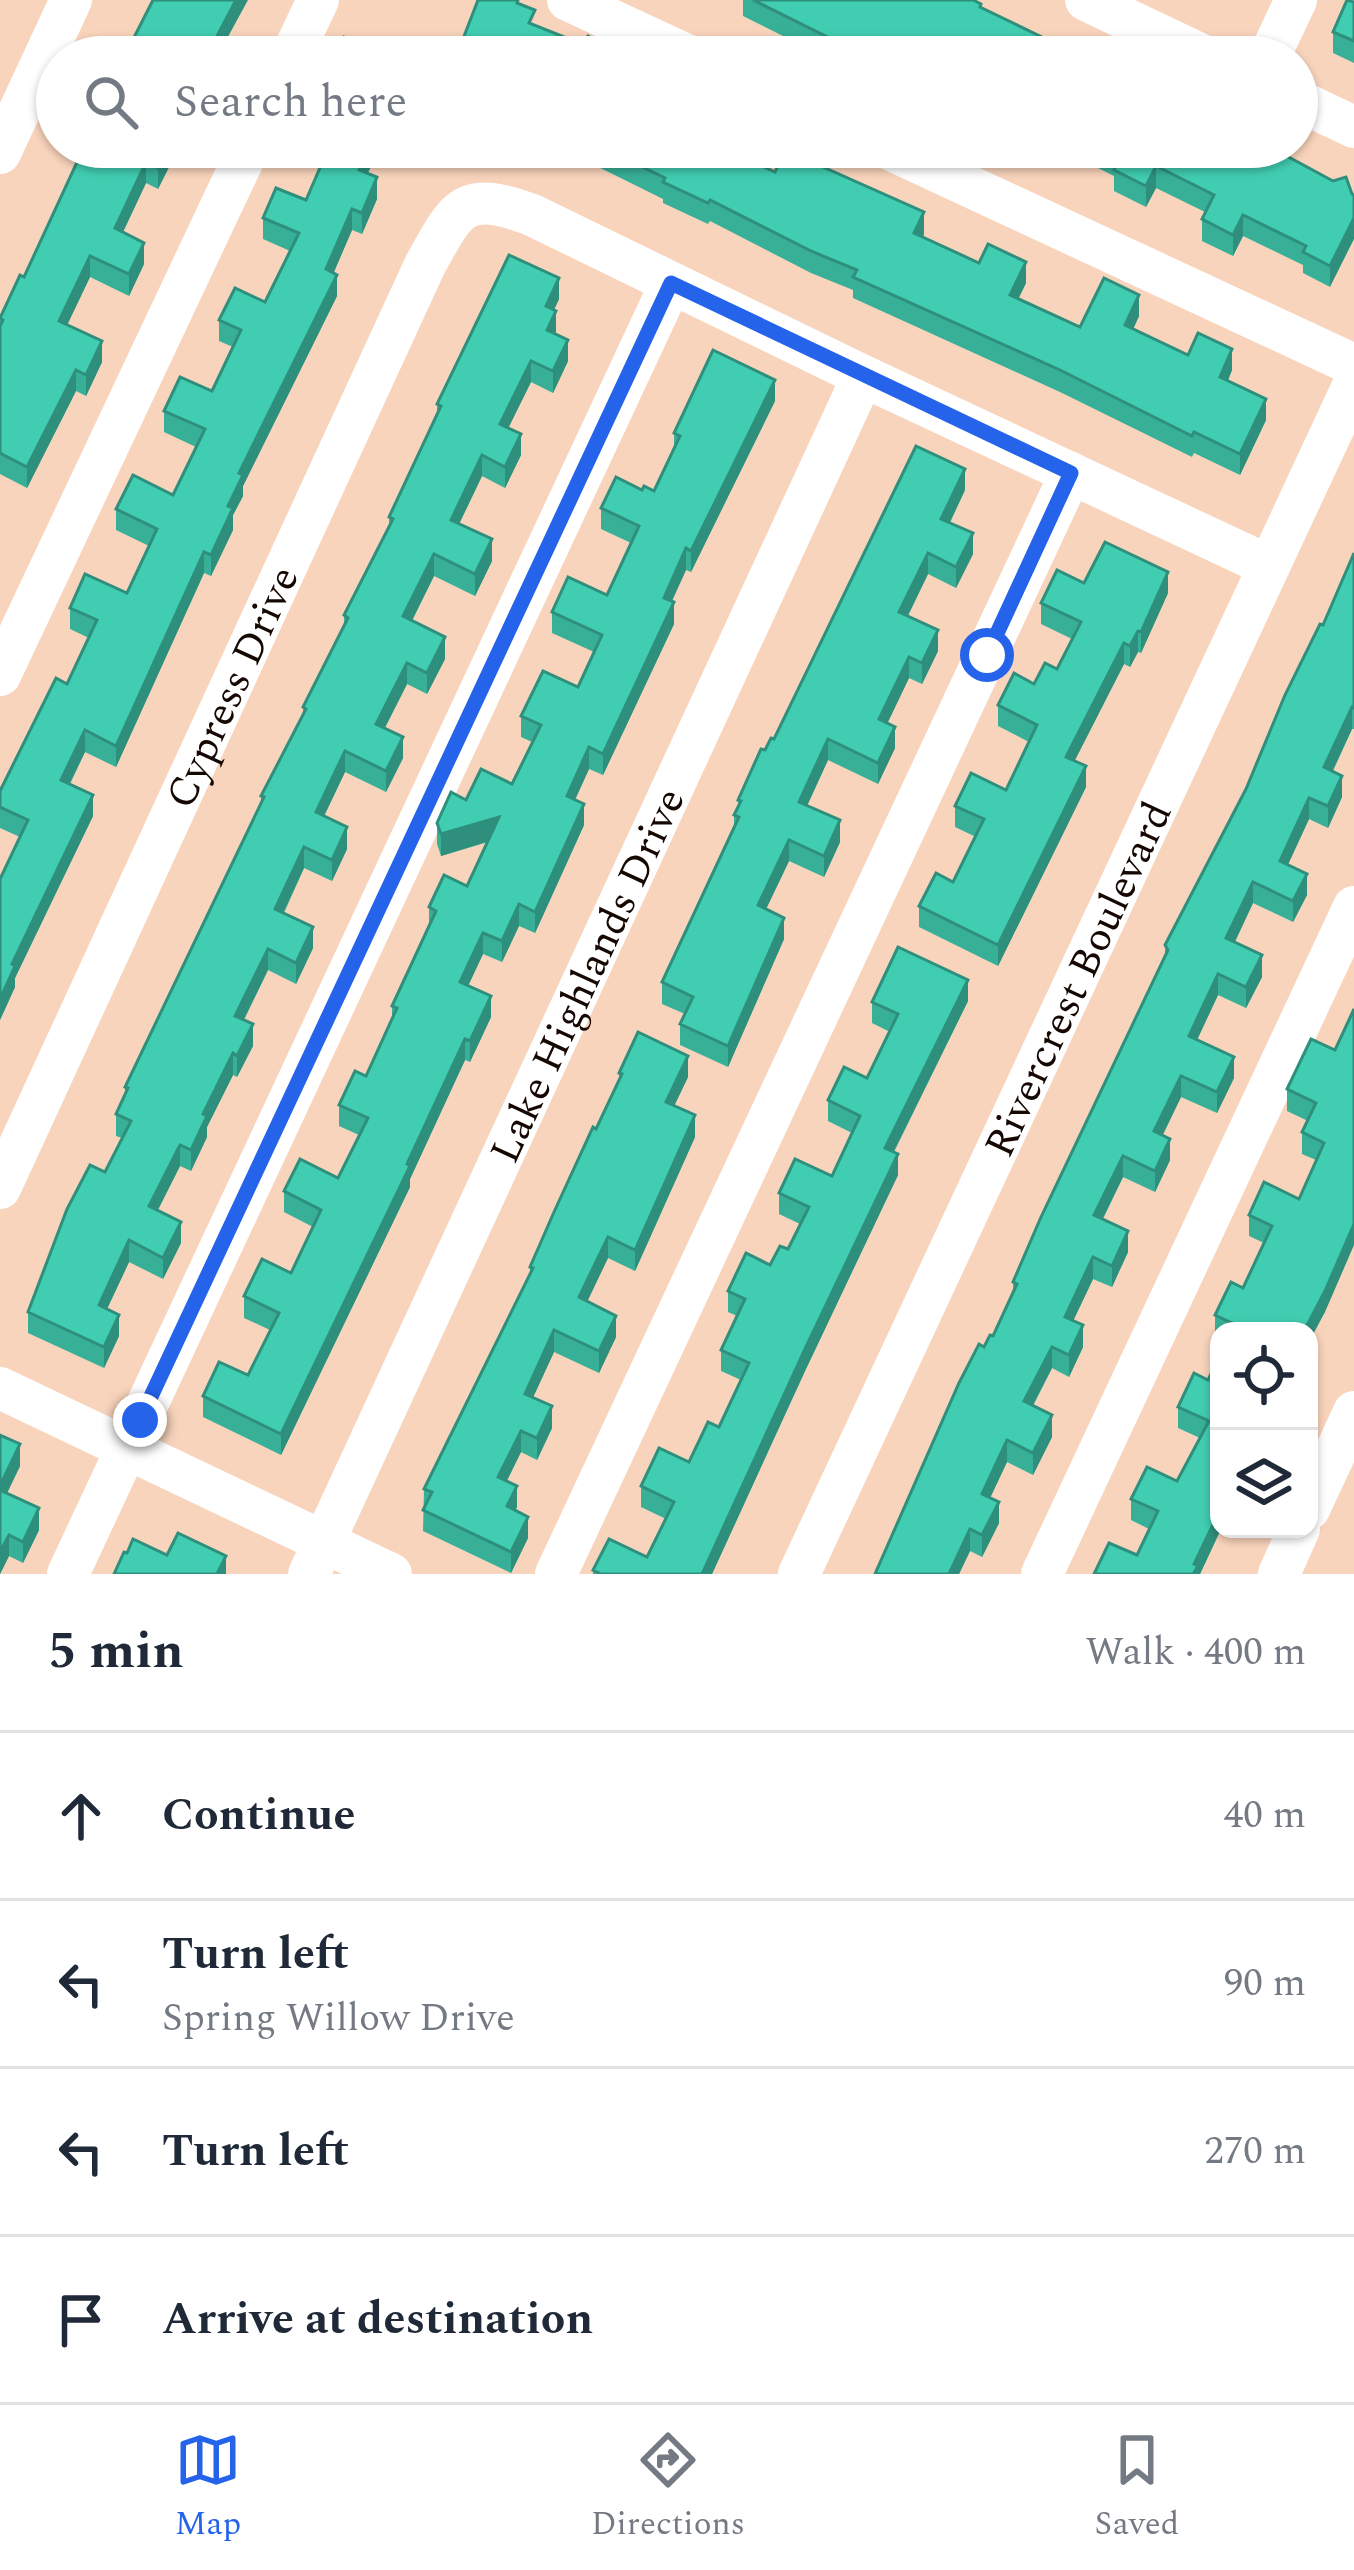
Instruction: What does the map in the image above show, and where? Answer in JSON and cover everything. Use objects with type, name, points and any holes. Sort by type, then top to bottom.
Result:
[{"type":"street","points":[[302,36],[318,0]]},
{"type":"street","points":[[568,0],[646,36]]},
{"type":"street","points":[[1086,0],[1162,36]]},
{"type":"street","points":[[1279,36],[1296,0]]},
{"type":"street","points":[[49,36],[63,3]]},
{"type":"street","points":[[0,153],[36,67]]},
{"type":"street","points":[[1318,110],[1354,127]]},
{"type":"street","points":[[0,675],[239,168]]},
{"type":"street","points":[[930,168],[1354,365]]},
{"type":"street","name":"Cypress Drive","points":[[0,1188],[425,265],[460,210],[477,201],[532,214],[671,283]]},
{"type":"street","points":[[68,1574],[671,283],[1269,566]]},
{"type":"street","name":"Lake Highlands Drive","points":[[317,1558],[862,376]]},
{"type":"street","name":"Rivercrest Boulevard","points":[[799,1574],[1354,384]]},
{"type":"street","points":[[556,1574],[1071,473]]},
{"type":"street","points":[[1042,1574],[1354,907]]},
{"type":"street","points":[[0,1388],[127,1448],[317,1558],[391,1574]]},
{"type":"street","points":[[1318,1489],[1354,1412]]},
{"type":"street","points":[[1279,1574],[1296,1538]]},
{"type":"building","points":[[153,0],[236,0],[217,36],[135,36]]},
{"type":"building","points":[[478,0],[518,0],[535,10],[529,23],[562,36],[464,36]]},
{"type":"building","points":[[753,0],[973,0],[1040,36],[826,36]]},
{"type":"building","points":[[1347,0],[1354,2],[1354,41],[1333,32]]},
{"type":"building","points":[[74,168],[143,168],[115,228],[144,243],[129,274],[90,256],[59,321],[102,341],[86,375],[76,370],[27,467],[0,453],[0,318],[20,275],[24,277]]},
{"type":"building","points":[[320,168],[360,168],[377,177],[362,213],[352,209],[326,269],[337,275],[239,473],[243,475],[228,506],[233,508],[211,555],[204,552],[116,746],[85,730],[61,780],[93,795],[0,999],[0,879],[28,820],[0,807],[0,791],[56,678],[67,684],[97,620],[70,608],[85,574],[127,593],[157,529],[116,509],[133,475],[173,495],[205,429],[164,411],[180,377],[212,391],[241,330],[219,320],[235,288],[265,302],[299,233],[263,218],[276,188],[306,200]]},
{"type":"building","points":[[644,168],[766,168],[775,172],[777,168],[825,168],[924,212],[914,233],[979,263],[988,244],[1026,262],[1010,295],[1080,327],[1104,278],[1139,295],[1125,325],[1188,355],[1198,333],[1232,349],[1220,377],[1266,399],[1240,454],[853,277],[857,270],[663,182],[665,178]]},
{"type":"building","points":[[1115,168],[1155,168],[1146,186]]},
{"type":"building","points":[[1160,168],[1309,168],[1333,181],[1346,177],[1354,195],[1354,218],[1330,266],[1303,252],[1306,246],[1243,215],[1233,235],[1202,219],[1214,195]]},
{"type":"building","points":[[509,255],[559,278],[546,306],[556,311],[547,330],[568,340],[553,371],[531,361],[500,424],[521,434],[505,467],[482,455],[451,520],[492,539],[475,574],[434,554],[403,616],[445,637],[427,673],[407,663],[376,724],[403,737],[386,771],[345,751],[316,812],[347,827],[332,860],[304,847],[275,909],[313,927],[296,963],[268,949],[235,1016],[253,1024],[237,1056],[233,1053],[191,1150],[180,1145],[149,1206],[181,1222],[163,1258],[129,1240],[99,1305],[119,1315],[104,1347],[28,1312],[67,1209],[90,1165],[105,1172],[131,1121],[116,1114],[125,1087],[348,618],[344,615],[393,519],[389,517],[441,406],[437,404]]},
{"type":"building","points":[[713,350],[775,380],[691,551],[686,548],[664,598],[674,602],[603,754],[589,747],[567,796],[584,804],[535,912],[519,904],[502,941],[483,933],[460,982],[491,996],[470,1041],[465,1039],[410,1166],[281,1434],[203,1396],[219,1362],[248,1375],[279,1313],[244,1296],[262,1259],[291,1273],[321,1210],[284,1191],[300,1159],[338,1178],[368,1118],[339,1105],[355,1071],[366,1076],[436,911],[429,907],[444,875],[467,886],[499,817],[441,834],[437,823],[451,792],[466,800],[481,769],[512,784],[541,725],[521,716],[543,671],[578,687],[602,635],[552,612],[568,577],[607,595],[639,526],[601,508],[616,477],[654,491],[680,436],[674,433]]},
{"type":"building","points":[[916,446],[965,469],[941,519],[973,533],[956,567],[928,553],[899,612],[938,630],[922,663],[909,657],[879,719],[895,727],[878,763],[828,739],[799,802],[840,820],[824,856],[789,840],[758,905],[784,918],[728,1046],[680,1024],[693,997],[662,982],[739,817],[734,815],[738,800],[761,749],[774,739]]},
{"type":"building","points":[[1105,542],[1168,572],[1141,632],[1130,646],[1124,643],[1066,757],[1086,766],[998,945],[919,906],[936,873],[953,882],[984,819],[955,806],[971,773],[1006,790],[1037,725],[998,705],[1014,673],[1034,684],[1045,663],[1057,669],[1081,622],[1041,603],[1057,570],[1084,583]]},
{"type":"building","points":[[1354,553],[1354,708],[1324,767],[1342,776],[1328,806],[1309,798],[1280,861],[1307,874],[1293,901],[1253,882],[1226,938],[1262,955],[1246,987],[1218,974],[1189,1036],[1234,1057],[1217,1092],[1181,1076],[1154,1131],[1170,1139],[1155,1171],[1123,1156],[1094,1215],[1128,1231],[1112,1266],[1093,1257],[1065,1317],[1083,1325],[1069,1355],[1052,1347],[1024,1401],[1052,1415],[1033,1453],[1007,1440],[982,1494],[999,1502],[982,1535],[970,1529],[949,1574],[875,1574],[959,1383],[979,1344],[984,1347],[993,1336],[1041,1217],[1168,950],[1165,945],[1246,789],[1285,695]]},
{"type":"building","points":[[898,947],[968,980],[885,1148],[898,1154],[702,1574],[601,1574],[593,1570],[609,1539],[647,1557],[674,1502],[641,1486],[659,1448],[689,1462],[708,1422],[719,1427],[749,1363],[721,1350],[745,1299],[728,1291],[746,1253],[770,1265],[780,1246],[788,1249],[809,1207],[779,1193],[795,1159],[832,1176],[860,1116],[828,1100],[844,1067],[867,1078],[898,1014],[872,1002]]},
{"type":"building","points":[[1354,1009],[1354,1224],[1309,1322],[1230,1322],[1215,1315],[1231,1282],[1243,1288],[1272,1226],[1249,1215],[1264,1182],[1299,1199],[1324,1143],[1302,1132],[1316,1103],[1287,1089],[1311,1039],[1335,1050]]},
{"type":"building","points":[[638,1032],[688,1056],[666,1102],[695,1115],[635,1250],[608,1237],[579,1297],[616,1316],[599,1351],[554,1330],[525,1394],[552,1406],[537,1438],[521,1431],[498,1477],[517,1486],[507,1506],[528,1517],[511,1552],[423,1510],[432,1492],[424,1489],[533,1268]]},
{"type":"building","points":[[1194,1373],[1208,1380],[1210,1376],[1210,1531],[1194,1564],[1198,1566],[1193,1574],[1094,1574],[1109,1543],[1137,1555],[1158,1511],[1131,1499],[1147,1467],[1177,1481],[1209,1421],[1178,1407]]},
{"type":"building","points":[[0,1435],[20,1444],[0,1486]]},
{"type":"building","points":[[0,1490],[39,1508],[23,1542],[9,1535],[0,1552]]},
{"type":"building","points":[[178,1533],[226,1556],[217,1574],[114,1574],[133,1539],[167,1555]]},
{"type":"route","points":[[140,1420],[671,283],[1071,473],[987,655]]}]
